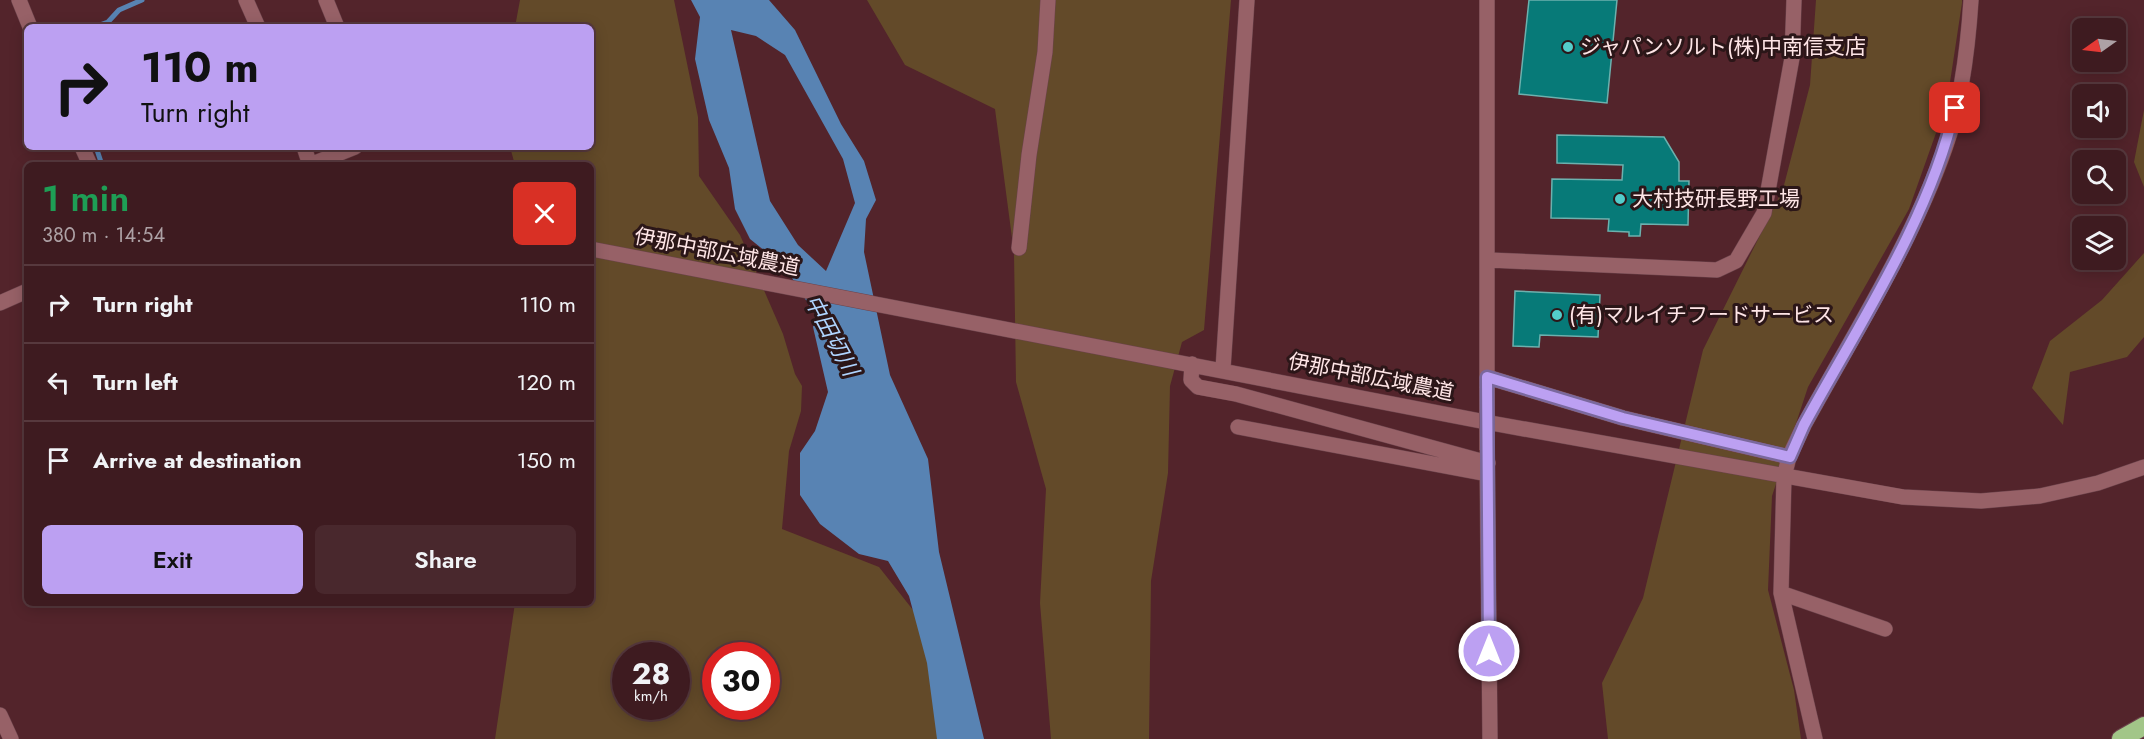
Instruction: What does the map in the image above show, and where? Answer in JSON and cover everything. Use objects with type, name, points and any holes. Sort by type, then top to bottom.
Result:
[{"type":"highway","points":[[2121,739],[2144,726]]},
{"type":"street","points":[[19,0],[29,24]]},
{"type":"street","points":[[246,0],[257,24]]},
{"type":"street","points":[[326,0],[337,24]]},
{"type":"street","points":[[1020,248],[1029,155],[1046,52],[1048,0]]},
{"type":"street","points":[[1223,369],[1247,0]]},
{"type":"street","points":[[1487,0],[1487,463],[1490,739]]},
{"type":"street","points":[[1488,260],[1717,270],[1736,261],[1764,213],[1792,58],[1794,0]]},
{"type":"street","points":[[1815,739],[1781,593],[1784,477],[1804,425],[1907,237],[1946,147],[1968,49],[1971,0]]},
{"type":"street","points":[[318,162],[348,150]]},
{"type":"street","name":"伊那中部広域農道","points":[[594,250],[1904,498],[1981,501],[2069,491],[2144,467]]},
{"type":"street","points":[[0,303],[24,292]]},
{"type":"street","points":[[1192,364],[1191,380],[1198,387],[1236,394],[1487,463]]},
{"type":"street","points":[[1487,383],[1790,457]]},
{"type":"street","points":[[1238,428],[1487,463]]},
{"type":"street","points":[[1781,593],[1885,629]]},
{"type":"street","points":[[0,715],[11,739]]},
{"type":"shaded area","points":[[520,0],[674,0],[698,117],[699,176],[740,235],[783,334],[795,374],[802,386],[801,411],[789,451],[782,529],[879,567],[932,634],[951,739],[495,739],[515,606],[594,606],[594,162],[514,162],[511,150],[594,150],[594,24],[516,24]]},
{"type":"shaded area","points":[[867,0],[1231,0],[1204,330],[1182,342],[1170,386],[1168,473],[1151,581],[1149,739],[1051,739],[1040,603],[1046,489],[1016,382],[1014,253],[995,109],[905,65]]},
{"type":"shaded area","points":[[1816,0],[1962,0],[1962,3],[1947,102],[1909,209],[1808,387],[1772,496],[1768,590],[1794,690],[1801,739],[1608,739],[1602,683],[1643,598],[1703,350],[1783,189],[1810,85]]},
{"type":"shaded area","points":[[2144,110],[2144,187],[2134,162]]},
{"type":"shaded area","points":[[2144,253],[2144,337],[2127,357],[2070,372],[2063,425],[2032,388],[2050,341],[2102,300]]},
{"type":"water","name":"中田切川","points":[[691,0],[769,0],[795,30],[841,124],[864,161],[876,200],[866,219],[864,252],[890,375],[928,459],[939,552],[984,739],[937,739],[927,663],[909,596],[888,561],[859,554],[820,524],[800,495],[800,453],[815,431],[828,392],[813,327],[816,316],[785,267],[750,239],[735,209],[729,168],[709,120],[695,59],[700,17]],"holes":[[[731,30],[756,36],[785,55],[843,159],[855,203],[826,271],[798,245],[770,201]]]},
{"type":"building","name":"ジャパンソルト(株)中南信支店","points":[[1529,0],[1617,0],[1607,103],[1519,94]]},
{"type":"building","name":"大村技研長野工場","points":[[1557,135],[1664,137],[1679,162],[1679,181],[1689,181],[1688,225],[1641,224],[1640,236],[1629,236],[1629,232],[1608,231],[1609,219],[1551,218],[1552,179],[1622,180],[1623,165],[1557,163]]},
{"type":"building","name":"(有)マルイチフードサービス","points":[[1515,291],[1600,295],[1598,337],[1540,335],[1539,347],[1513,346]]},
{"type":"waterway","points":[[102,24],[108,22],[119,10],[142,0]]},
{"type":"waterway","points":[[97,150],[101,162]]},
{"type":"place","name":"ジャパンソルト(株)中南信支店","points":[[1568,47]]},
{"type":"place","name":"大村技研長野工場","points":[[1620,199]]},
{"type":"place","name":"(有)マルイチフードサービス","points":[[1557,315]]},
{"type":"route","points":[[1489,651],[1487,377],[1623,418],[1790,457],[1804,425],[1907,237],[1946,147],[1955,108]]}]
